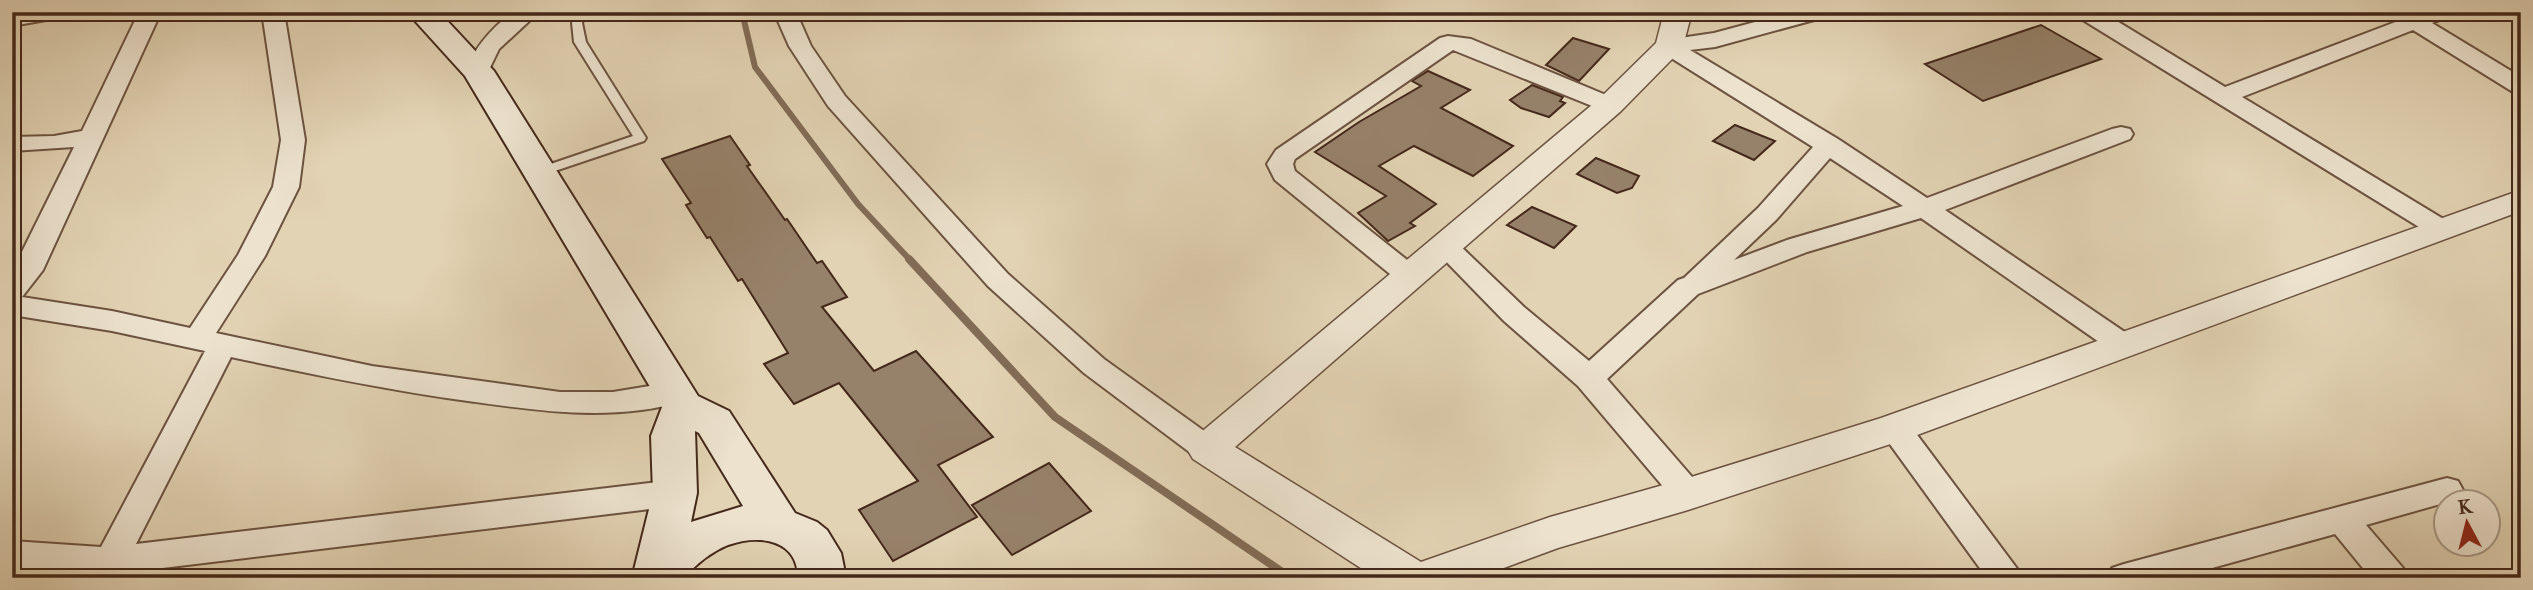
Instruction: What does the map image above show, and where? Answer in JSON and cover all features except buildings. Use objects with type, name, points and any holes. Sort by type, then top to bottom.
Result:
[{"type":"main road","points":[[422,12],[478,71],[679,400],[714,422],[779,524]]},
{"type":"main road","points":[[656,578],[675,493],[672,436],[679,400]]},
{"type":"main road","points":[[656,578],[674,556],[697,539],[725,527],[744,524],[779,524],[801,533],[816,548],[826,574]]},
{"type":"street","points":[[12,39],[18,18],[55,12]]},
{"type":"street","points":[[106,569],[210,343],[286,187],[293,140],[273,12]]},
{"type":"street","points":[[478,71],[481,58],[493,43],[511,24],[528,12]]},
{"type":"street","points":[[785,12],[800,46],[836,101],[998,280],[1094,366],[1207,449],[1411,578]]},
{"type":"street","points":[[1207,449],[1412,277],[1444,246],[1610,105],[1669,46],[1678,12]]},
{"type":"street","points":[[1669,46],[1715,40],[1817,12]]},
{"type":"street","points":[[2223,96],[2407,17],[2440,12]]},
{"type":"street","points":[[12,291],[29,270],[91,137],[154,13]]},
{"type":"street","points":[[2097,14],[2223,96],[2441,229]]},
{"type":"street","points":[[2407,17],[2521,87]]},
{"type":"street","points":[[1412,277],[1284,175],[1280,164],[1285,155],[1448,43],[1463,44],[1610,105]]},
{"type":"street","points":[[1669,46],[1829,144],[1998,255],[2122,344]]},
{"type":"street","points":[[1688,287],[1797,246],[1926,208],[2121,134]]},
{"type":"street","points":[[12,144],[54,143],[91,137]]},
{"type":"street","points":[[1589,378],[1767,215],[1829,144]]},
{"type":"street","points":[[1427,578],[1550,534],[1688,494],[1895,428],[2521,200]]},
{"type":"street","points":[[1444,246],[1514,314],[1589,378],[1688,494]]},
{"type":"street","points":[[12,304],[112,321],[372,377],[560,403],[679,400]]},
{"type":"street","points":[[1895,428],[2007,578]]},
{"type":"street","points":[[12,555],[106,569],[675,493]]},
{"type":"street","points":[[2124,578],[2432,494]]},
{"type":"street","points":[[2340,517],[2391,578]]},
{"type":"lane","points":[[540,172],[640,138],[580,42],[577,23],[581,12]]},
{"type":"waterway","points":[[742,12],[755,67],[858,204],[911,261]]},
{"type":"waterway","points":[[909,259],[1055,417],[1291,578]]}]
